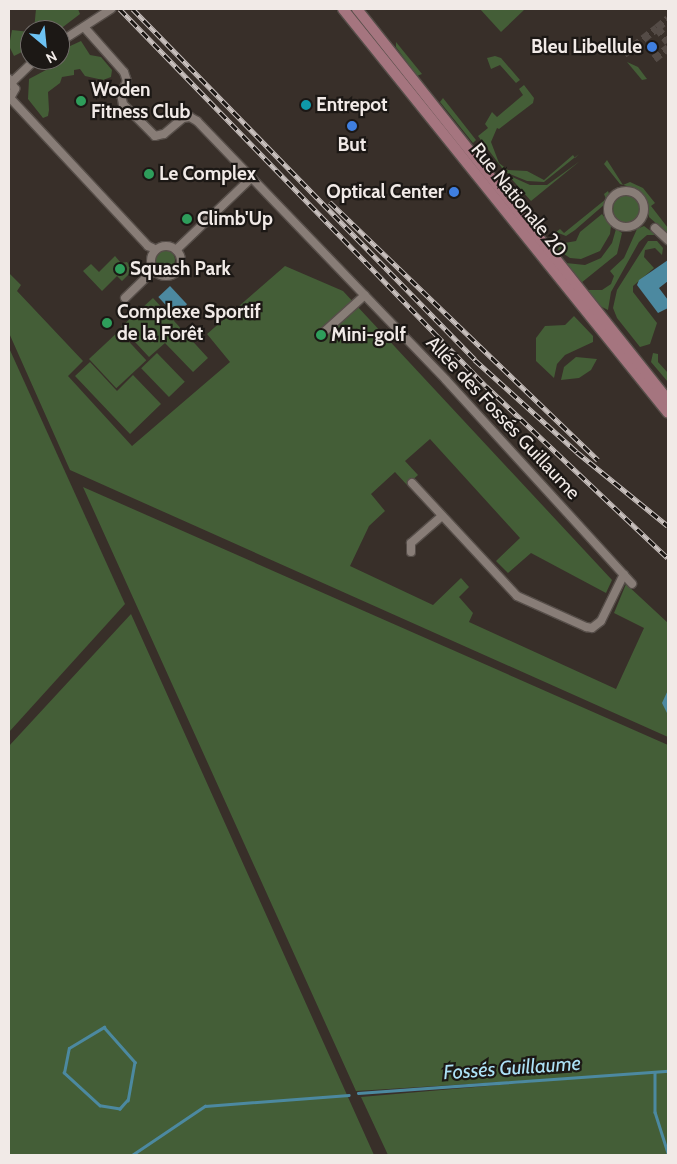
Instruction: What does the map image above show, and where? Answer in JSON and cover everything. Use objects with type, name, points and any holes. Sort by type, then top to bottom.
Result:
[{"type":"main road","name":"Rue Nationale 20","points":[[343,9],[668,413]]},
{"type":"main road","name":"Rue Nationale 20","points":[[357,9],[668,400]]},
{"type":"street","points":[[70,36],[111,9]]},
{"type":"street","name":"Allée des Fossés Guillaume","points":[[87,25],[124,72],[127,81],[121,102],[152,134],[161,136],[183,118],[193,118],[365,295],[632,584]]},
{"type":"street","points":[[23,70],[10,81],[15,89],[10,100],[58,148],[62,148],[154,249]]},
{"type":"street","points":[[176,250],[251,178]]},
{"type":"street","points":[[620,192],[636,193],[643,201],[643,216],[630,226],[616,223],[609,215],[609,203],[620,192]]},
{"type":"street","points":[[655,228],[668,240]]},
{"type":"street","points":[[164,246],[176,250],[180,260],[174,273],[161,275],[154,270],[151,260],[154,249],[164,246]]},
{"type":"street","points":[[125,298],[154,270]]},
{"type":"street","points":[[324,332],[365,295]]},
{"type":"street","points":[[412,483],[517,596],[586,628],[592,628],[600,621],[624,574]]},
{"type":"street","points":[[411,552],[411,543],[442,516]]},
{"type":"green space","points":[[36,9],[78,9],[80,14],[70,22],[70,20],[35,20]]},
{"type":"green space","points":[[480,9],[525,9],[501,32]]},
{"type":"green space","points":[[12,30],[20,31],[20,53],[14,56],[9,46]]},
{"type":"green space","points":[[81,41],[90,55],[101,57],[112,70],[111,77],[103,80],[85,76],[80,69],[74,70],[74,75],[62,77],[60,83],[48,92],[48,116],[43,118],[28,99],[29,79],[46,70],[70,70],[70,46]]},
{"type":"green space","points":[[396,42],[422,74],[417,76],[396,47]]},
{"type":"green space","points":[[495,56],[501,58],[520,80],[516,83],[500,65],[491,69],[487,58]]},
{"type":"green space","points":[[627,62],[638,67],[647,79],[642,80]]},
{"type":"green space","points":[[524,85],[534,98],[533,103],[499,129],[497,128],[491,142],[499,163],[508,170],[527,171],[544,180],[573,155],[575,157],[544,182],[527,181],[505,172],[478,136],[488,128],[485,124],[492,112],[497,117],[523,95],[519,89]]},
{"type":"green space","points":[[443,98],[476,140],[473,143],[440,102]]},
{"type":"green space","points":[[607,160],[623,185],[620,184],[604,164]]},
{"type":"green space","points":[[580,161],[531,201],[508,175],[530,185],[547,185]]},
{"type":"green space","points":[[630,182],[643,188],[655,203],[651,206],[668,228],[668,234],[649,217],[644,195],[637,189],[623,185]]},
{"type":"green space","points":[[608,191],[610,196],[605,204],[575,230],[566,236],[556,232],[560,229],[564,233],[606,199],[604,194]]},
{"type":"green space","points":[[627,195],[637,199],[641,209],[637,219],[627,223],[617,219],[613,209],[617,199]]},
{"type":"green space","points":[[602,214],[611,226],[610,234],[600,251],[581,259],[570,258],[558,250],[559,244],[576,241],[580,232]]},
{"type":"green space","points":[[644,226],[656,235],[647,235],[639,242],[611,292],[608,310],[602,307],[587,290],[602,290],[611,284],[614,276],[610,271],[624,258],[637,229]]},
{"type":"green space","points":[[616,229],[622,233],[617,254],[581,283],[566,263],[585,265],[601,258],[612,243]]},
{"type":"green space","points":[[648,241],[657,241],[663,248],[662,255],[655,248],[645,250],[644,257],[654,268],[633,286],[633,292],[657,323],[650,344],[640,347],[617,318],[613,308],[617,290]]},
{"type":"green space","points":[[161,250],[169,250],[175,256],[175,264],[169,270],[161,270],[155,264],[155,256]]},
{"type":"green space","points":[[115,256],[121,263],[127,262],[133,270],[122,281],[117,276],[102,291],[83,271],[91,264],[99,272]]},
{"type":"green space","points":[[285,266],[343,291],[612,580],[606,593],[531,553],[508,573],[496,561],[520,538],[430,439],[405,461],[418,475],[407,485],[395,472],[371,494],[385,511],[369,526],[350,566],[433,605],[461,578],[469,587],[459,597],[473,613],[469,622],[616,689],[644,628],[614,613],[626,584],[668,623],[668,737],[70,470],[9,333],[9,273],[21,285],[17,291],[83,361],[68,376],[132,446],[230,362],[207,334]]},
{"type":"green space","points":[[153,298],[208,358],[193,372],[165,343],[149,357],[121,327]]},
{"type":"green space","points":[[574,316],[593,336],[593,342],[565,355],[557,364],[554,378],[536,361],[536,338],[545,326],[565,325]]},
{"type":"green space","points":[[119,331],[146,360],[116,388],[89,359]]},
{"type":"green space","points":[[9,348],[125,604],[9,732]]},
{"type":"green space","points":[[157,353],[185,382],[169,397],[141,368]]},
{"type":"green space","points":[[653,353],[658,354],[658,362],[668,373],[668,382],[651,362]]},
{"type":"green space","points":[[576,357],[597,359],[591,370],[579,378],[561,380],[564,367]]},
{"type":"green space","points":[[90,362],[117,391],[133,375],[161,404],[130,434],[75,376]]},
{"type":"green space","points":[[83,487],[668,745],[668,1155],[388,1155],[361,1097],[601,1076],[356,1091]]},
{"type":"green space","points":[[131,614],[374,1155],[9,1155],[9,746]]},
{"type":"water","points":[[668,260],[668,281],[659,288],[668,300],[668,308],[658,313],[637,285],[639,280]]},
{"type":"water","points":[[170,286],[187,304],[175,315],[158,297]]},
{"type":"water","points":[[668,690],[668,715],[662,703]]},
{"type":"waterway","points":[[104,1027],[135,1062],[128,1100],[120,1109],[100,1106],[64,1073],[69,1048],[104,1027]]},
{"type":"waterway","name":"Fossés Guillaume","points":[[358,1093],[668,1071]]},
{"type":"waterway","points":[[655,1072],[655,1112],[668,1153]]},
{"type":"waterway","name":"Fossés Guillaume","points":[[132,1155],[205,1106],[349,1095]]},
{"type":"tunnel","points":[[657,28],[668,19]]},
{"type":"tunnel","points":[[624,54],[657,28],[668,42]]},
{"type":"tunnel","points":[[654,59],[668,48]]},
{"type":"railway","points":[[120,9],[486,386],[668,558]]},
{"type":"railway","points":[[133,9],[475,360],[577,452],[668,526]]},
{"type":"railway","points":[[330,202],[598,460]]},
{"type":"place","name":"Bleu Libellule","points":[[652,47]]},
{"type":"place","name":"Woden Fitness Club","points":[[81,101]]},
{"type":"place","name":"Entrepot","points":[[306,105]]},
{"type":"place","name":"But","points":[[352,126]]},
{"type":"place","name":"Le Complex","points":[[149,174]]},
{"type":"place","name":"Optical Center","points":[[454,192]]},
{"type":"place","name":"Climb'Up","points":[[187,219]]},
{"type":"place","name":"Squash Park","points":[[120,269]]},
{"type":"place","name":"Complexe Sportif de la Forêt","points":[[107,323]]},
{"type":"place","name":"Mini-golf","points":[[321,335]]}]
